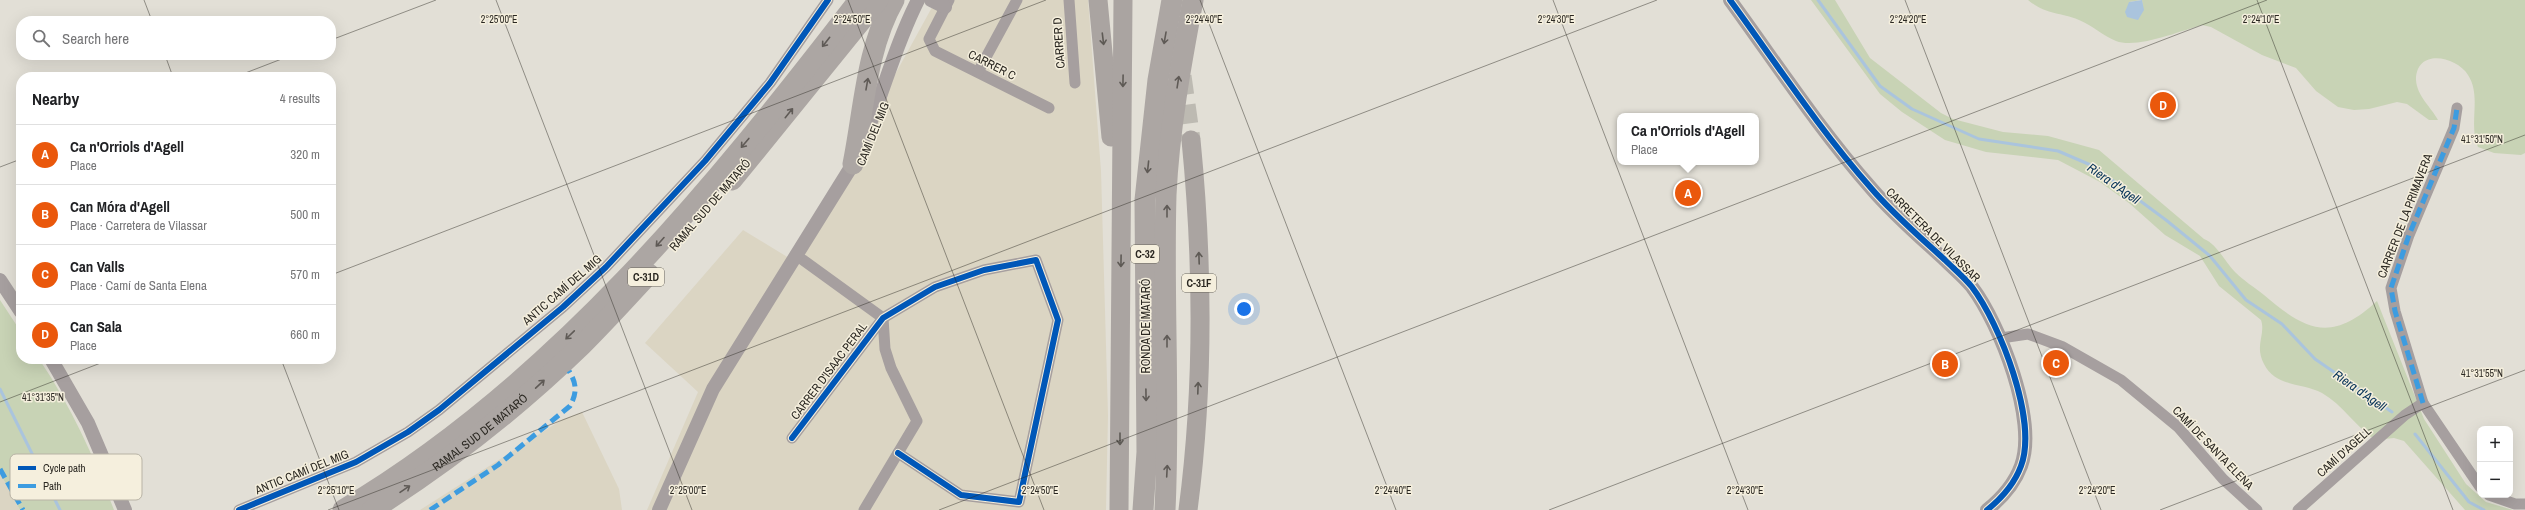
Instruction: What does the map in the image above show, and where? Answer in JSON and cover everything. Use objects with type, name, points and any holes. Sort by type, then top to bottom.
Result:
[{"type":"highway","name":"C-31D","points":[[343,510],[414,464],[492,406],[572,333],[651,252],[707,188],[792,86],[858,0]]},
{"type":"highway","name":"RAMAL SUD DE MATARÓ","points":[[372,510],[468,444],[529,394],[583,344],[662,260],[762,146],[878,0]]},
{"type":"highway","points":[[853,164],[875,48],[883,22],[894,0]]},
{"type":"highway","points":[[1098,0],[1117,212],[1122,222]]},
{"type":"highway","points":[[1119,510],[1123,0]]},
{"type":"highway","name":"RONDA DE MATARÓ","points":[[1143,510],[1147,452],[1145,200],[1158,80],[1172,0]]},
{"type":"highway","name":"RONDA DE MATARÓ","points":[[1165,510],[1167,454],[1166,194],[1177,86],[1193,0]]},
{"type":"highway","name":"C-31F","points":[[1188,510],[1196,427],[1199,362],[1199,252],[1192,140]]},
{"type":"street","name":"ANTIC CAMÍ DEL MIG","points":[[239,510],[356,462],[408,432],[439,410],[563,307],[606,267],[705,161],[770,83],[828,0]]},
{"type":"street","name":"CAMÍ DEL MIG","points":[[689,443],[803,260],[823,221],[832,209],[850,176],[853,164],[866,138],[896,51],[918,0]]},
{"type":"street","name":"CAMÍ DEL MIG","points":[[896,51],[926,0]]},
{"type":"street","name":"CAMÍ DEL MIG","points":[[659,510],[713,389],[749,331],[860,167],[879,124],[908,41],[926,0]]},
{"type":"street","points":[[931,0],[947,4]]},
{"type":"street","points":[[978,72],[1017,0]]},
{"type":"street","name":"CARRER D","points":[[1069,0],[1075,83]]},
{"type":"street","name":"CARRETERA DE VILASSAR","points":[[1730,0],[1836,145],[1871,189],[1971,286],[2001,338],[2021,406],[2025,425],[2025,446],[2021,465],[2013,484],[2000,499],[1987,510]]},
{"type":"street","name":"CARRER C","points":[[947,4],[929,40],[935,51],[1049,108]]},
{"type":"street","name":"CARRER DE LA PRIMAVERA","points":[[2423,403],[2394,306],[2391,288],[2409,235],[2454,128],[2457,108]]},
{"type":"street","name":"CAMÍ DEL MIG","points":[[749,331],[763,314],[796,264],[803,260]]},
{"type":"street","points":[[803,260],[883,318]]},
{"type":"street","points":[[883,318],[935,288],[984,270],[1036,260],[1058,320],[1019,502],[961,495],[898,453]]},
{"type":"street","points":[[0,280],[16,304]]},
{"type":"street","points":[[864,510],[917,421],[891,368],[885,349],[883,318]]},
{"type":"street","name":"CARRER D'ISAAC PERAL","points":[[792,438],[883,318]]},
{"type":"street","name":"CAMÍ DE SANTA ELENA","points":[[2001,338],[2028,334],[2064,348],[2121,380],[2178,427],[2223,479],[2257,510]]},
{"type":"street","points":[[53,364],[88,423],[101,454]]},
{"type":"street","points":[[2423,403],[2477,483]]},
{"type":"street","name":"CAMÍ D'AGELL","points":[[2298,510],[2405,415],[2423,403]]},
{"type":"street","points":[[2498,498],[2515,504],[2525,504]]},
{"type":"street","points":[[121,500],[125,510]]},
{"type":"shaded area","points":[[936,0],[1088,0],[1101,171],[1108,415],[1106,510],[647,510],[698,392],[645,343],[743,230],[789,258],[826,200]]},
{"type":"shaded area","points":[[582,412],[619,489],[622,510],[420,510],[563,419]]},
{"type":"shaded area","points":[[0,473],[10,492],[10,500],[15,500],[20,510],[0,510]]},
{"type":"green space","points":[[1811,0],[1835,0],[1870,58],[1941,113],[1953,119],[2003,132],[2048,136],[2099,150],[2204,239],[2209,241],[2231,268],[2242,278],[2279,307],[2306,324],[2319,327],[2333,327],[2346,323],[2361,314],[2377,301],[2424,419],[2466,484],[2477,494],[2477,498],[2482,498],[2486,502],[2513,510],[2465,510],[2404,441],[2394,438],[2375,440],[2330,398],[2315,390],[2282,381],[2275,377],[2264,364],[2261,357],[2261,320],[2219,286],[2200,256],[2165,235],[2129,203],[2100,182],[2058,160],[1986,152],[1945,140],[1902,112],[1880,94]]},
{"type":"green space","points":[[2028,0],[2141,0],[2129,2],[2143,10],[2142,0],[2525,0],[2525,153],[2521,155],[2494,153],[2478,147],[2474,129],[2475,101],[2472,83],[2462,68],[2455,63],[2446,60],[2438,58],[2429,59],[2422,63],[2418,70],[2416,80],[2419,91],[2438,120],[2429,120],[2407,104],[2397,102],[2369,109],[2354,110],[2338,107],[2316,91],[2296,68],[2262,55],[2211,27],[2202,25],[2147,41],[2125,43],[2111,39],[2079,20],[2047,11]]},
{"type":"green space","points":[[0,300],[16,324],[16,364],[42,364],[72,413],[91,454],[10,454],[10,492],[0,473]]},
{"type":"green space","points":[[15,500],[110,500],[114,510],[20,510]]},
{"type":"water","points":[[2142,0],[2144,10],[2138,20],[2127,17],[2125,12],[2129,2]]},
{"type":"waterway","name":"Riera d'Agell","points":[[1818,0],[1880,86],[1912,109],[1979,139],[2058,151],[2093,166],[2166,220],[2210,256],[2246,300],[2282,324],[2315,359],[2392,412]]},
{"type":"waterway","points":[[0,389],[32,454]]},
{"type":"waterway","name":"Riera d'Agell","points":[[2415,434],[2469,502],[2484,510]]},
{"type":"waterway","points":[[55,500],[60,510]]},
{"type":"tunnel","points":[[1182,76],[1191,140]]},
{"type":"marked path","points":[[2423,403],[2395,311],[2391,288],[2409,235],[2454,128],[2457,108]]},
{"type":"marked path","points":[[430,510],[498,465],[570,406],[575,393],[575,384],[569,371]]},
{"type":"marked path","points":[[0,469],[10,487]]},
{"type":"marked path","points":[[17,500],[23,510]]},
{"type":"cycle path","points":[[239,510],[356,462],[408,432],[439,410],[563,307],[606,267],[705,161],[770,83],[828,0]]},
{"type":"cycle path","points":[[1730,0],[1798,96],[1852,166],[1888,207],[1969,283],[1983,303],[1994,324],[2004,348],[2020,399],[2024,424],[2025,447],[2021,466],[2015,479],[2003,496],[1987,510]]},
{"type":"cycle path","points":[[792,438],[883,318],[935,287],[984,270],[1036,260],[1058,320],[1019,502],[961,495],[898,453]]},
{"type":"place","name":"Can Sala","points":[[2163,105]]},
{"type":"place","name":"Ca n'Orriols d'Agell","points":[[1688,193]]},
{"type":"place","name":"Can Valls","points":[[2056,363]]},
{"type":"place","name":"Can Móra d'Agell","points":[[1945,364]]}]
